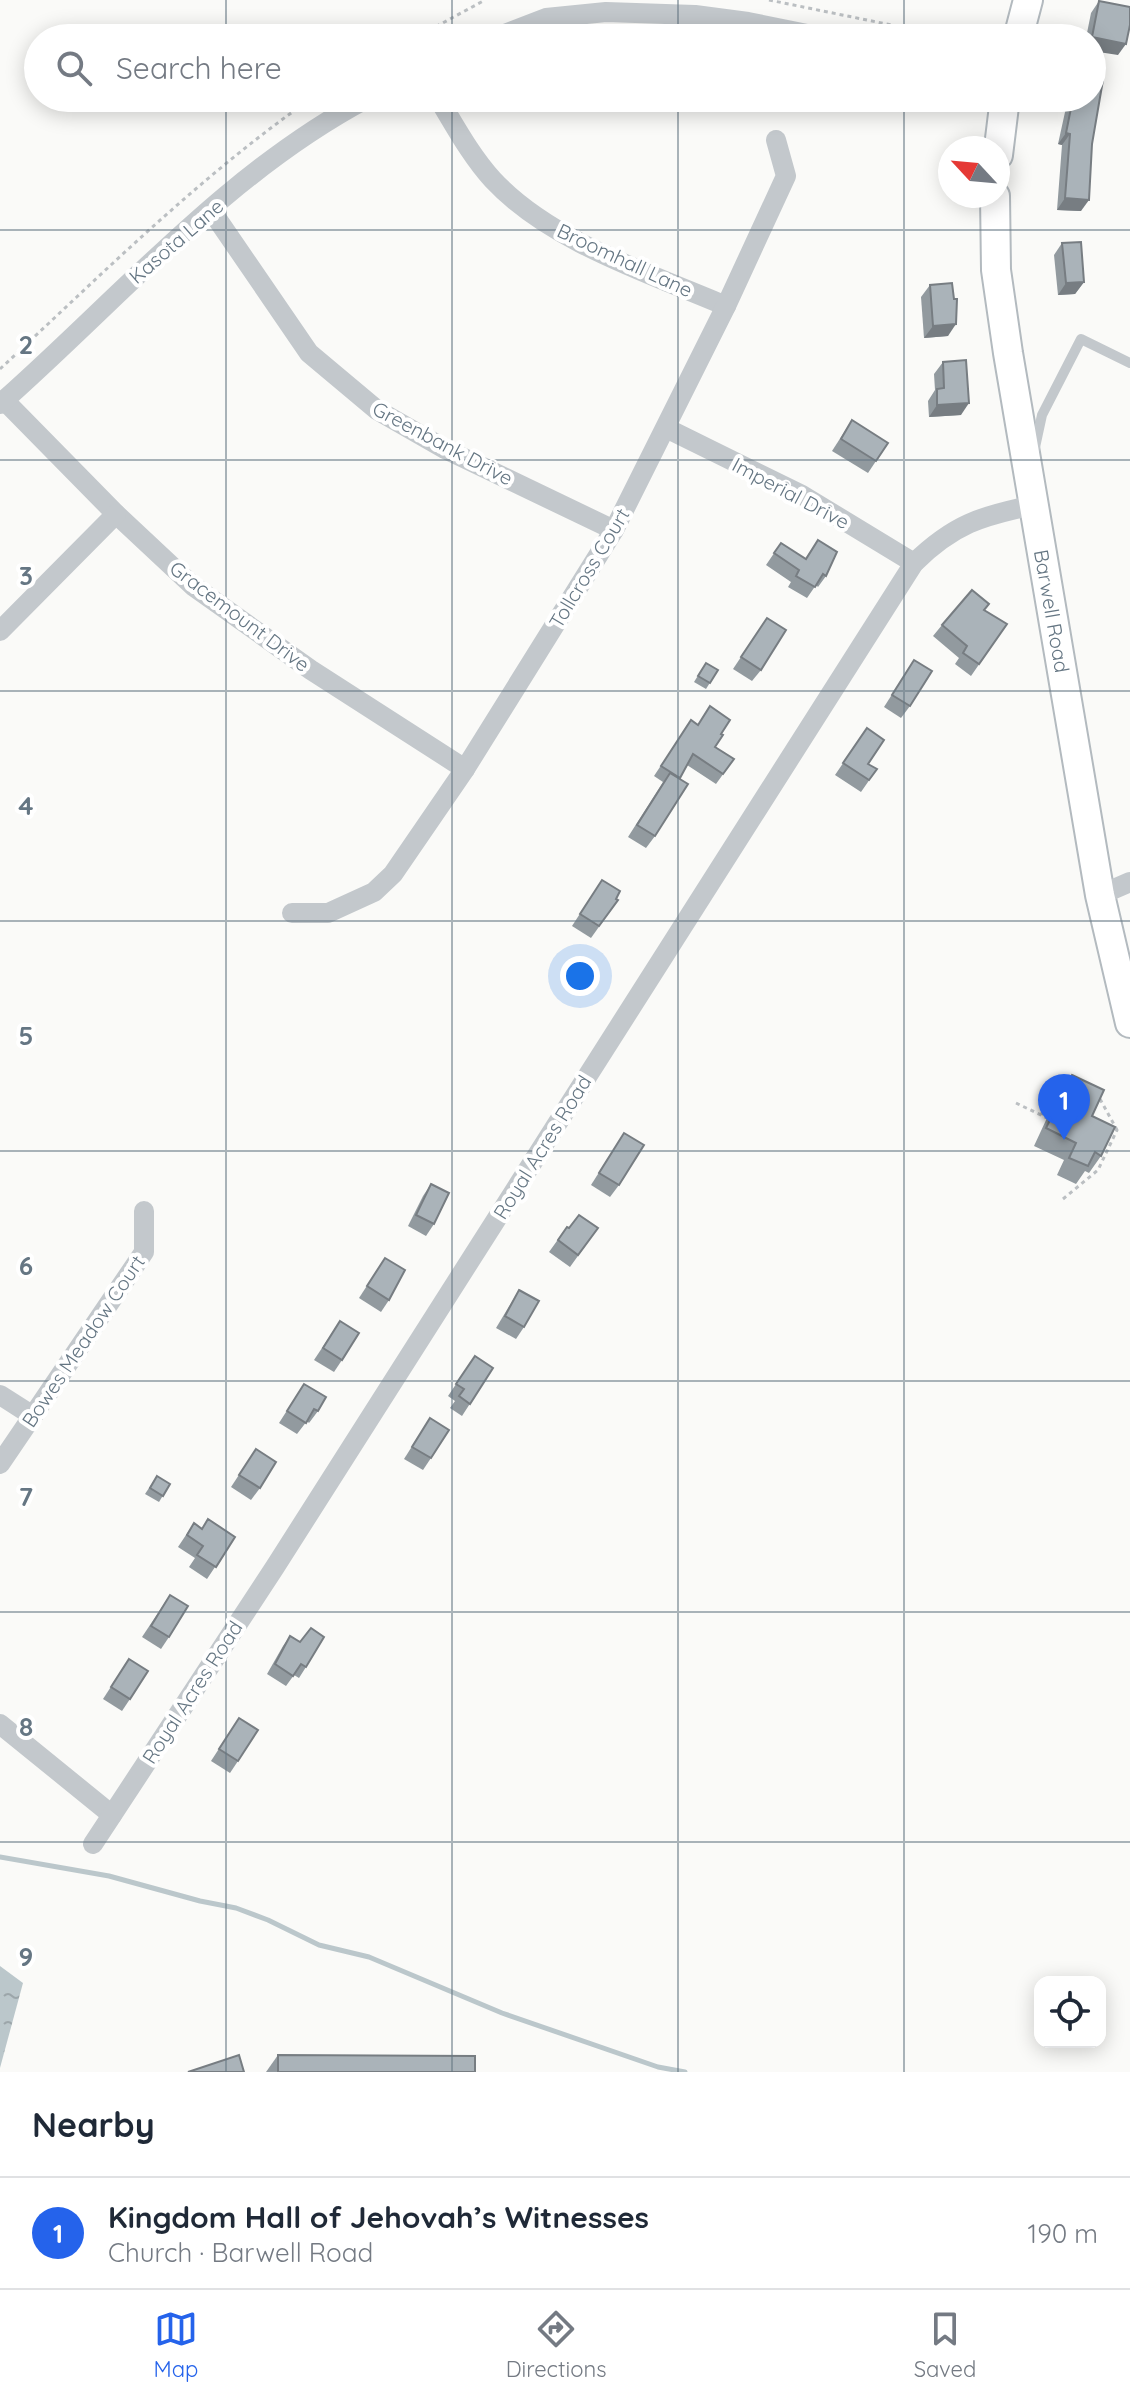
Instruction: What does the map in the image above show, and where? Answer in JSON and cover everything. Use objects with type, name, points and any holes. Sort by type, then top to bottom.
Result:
[{"type":"street","points":[[1022,24],[1028,0]]},
{"type":"street","points":[[530,24],[546,18],[695,7],[767,24]]},
{"type":"street","name":"Kasota Lane","points":[[2,402],[160,253],[278,153],[345,112]]},
{"type":"street","name":"Broomhall Lane","points":[[447,112],[471,152],[494,181],[540,219],[602,253],[726,306]]},
{"type":"street","points":[[1000,136],[1003,112]]},
{"type":"street","name":"Tollcross Court","points":[[292,913],[328,913],[374,892],[393,874],[465,769],[614,530],[666,428],[786,176],[776,140]]},
{"type":"street","name":"Barwell Road","points":[[995,208],[996,270],[1034,505],[1100,895],[1130,1023]]},
{"type":"street","name":"Greenbank Drive","points":[[211,210],[309,353],[377,410],[445,449],[614,530]]},
{"type":"street","name":"Gracemount Drive","points":[[2,402],[193,586],[311,670],[465,769]]},
{"type":"street","name":"Imperial Drive","points":[[666,428],[802,495],[914,563]]},
{"type":"street","name":"Royal Acres Road","points":[[93,1844],[292,1540],[914,563],[936,541],[965,523],[1034,505]]},
{"type":"street","points":[[0,631],[116,514]]},
{"type":"street","points":[[1100,895],[1130,882]]},
{"type":"street","name":"Bowes Meadow Court","points":[[0,1464],[144,1252],[144,1211]]},
{"type":"street","points":[[0,1395],[33,1416]]},
{"type":"street","points":[[0,1724],[112,1815]]},
{"type":"lane","points":[[1030,474],[1042,415],[1081,339],[1130,363]]},
{"type":"path","points":[[441,24],[485,0]]},
{"type":"path","points":[[769,0],[886,24]]},
{"type":"path","points":[[0,369],[202,182],[292,112]]},
{"type":"path","points":[[1041,1115],[1062,1080],[1073,1079],[1082,1083]]},
{"type":"path","points":[[1099,1097],[1117,1130]]},
{"type":"path","points":[[1016,1103],[1047,1118]]},
{"type":"path","points":[[1102,1124],[1117,1130]]},
{"type":"path","points":[[1063,1199],[1098,1170],[1117,1130]]},
{"type":"water","points":[[0,1966],[23,1983],[0,2068]]},
{"type":"building","points":[[1099,1],[1130,7],[1126,44],[1106,40],[1106,24],[1095,24]]},
{"type":"building","points":[[1070,112],[1098,112],[1089,200],[1065,198],[1070,134],[1066,133]]},
{"type":"building","points":[[1081,242],[1084,282],[1066,283],[1062,243]]},
{"type":"building","points":[[952,283],[954,299],[957,299],[956,324],[933,326],[930,285]]},
{"type":"building","points":[[966,360],[969,403],[937,405],[937,389],[944,388],[943,362]]},
{"type":"building","points":[[852,420],[888,443],[876,461],[841,439]]},
{"type":"building","points":[[818,540],[837,552],[826,576],[823,574],[815,587],[796,576],[799,570],[774,553],[781,543],[806,559]]},
{"type":"building","points":[[972,590],[989,604],[984,610],[1007,624],[979,664],[963,653],[967,646],[942,625]]},
{"type":"building","points":[[767,618],[786,630],[761,670],[741,657]]},
{"type":"building","points":[[914,660],[932,671],[910,706],[892,695]]},
{"type":"building","points":[[706,663],[718,670],[710,683],[698,676]]},
{"type":"building","points":[[710,706],[730,720],[715,747],[734,759],[723,774],[693,754],[680,778],[661,766],[691,720],[698,725]]},
{"type":"building","points":[[867,728],[884,740],[868,764],[877,769],[869,780],[843,763]]},
{"type":"building","points":[[670,773],[688,784],[655,836],[637,825]]},
{"type":"building","points":[[602,880],[620,891],[618,900],[599,926],[580,914]]},
{"type":"building","points":[[1072,1075],[1104,1090],[1092,1116],[1115,1127],[1101,1156],[1095,1152],[1088,1166],[1069,1158],[1076,1143],[1046,1128]]},
{"type":"building","points":[[624,1133],[644,1145],[619,1185],[599,1173]]},
{"type":"building","points":[[431,1184],[449,1193],[434,1224],[416,1215]]},
{"type":"building","points":[[579,1215],[598,1228],[578,1255],[558,1240]]},
{"type":"building","points":[[385,1258],[405,1270],[389,1300],[367,1286]]},
{"type":"building","points":[[519,1290],[539,1301],[524,1327],[505,1316]]},
{"type":"building","points":[[340,1321],[359,1333],[342,1360],[323,1348]]},
{"type":"building","points":[[475,1356],[493,1368],[470,1404],[459,1396],[464,1389],[456,1384]]},
{"type":"building","points":[[304,1384],[326,1397],[306,1423],[287,1411]]},
{"type":"building","points":[[430,1418],[449,1430],[431,1458],[412,1447]]},
{"type":"building","points":[[256,1449],[276,1462],[260,1488],[239,1475]]},
{"type":"building","points":[[157,1476],[170,1484],[163,1496],[150,1488]]},
{"type":"building","points":[[208,1519],[235,1537],[216,1567],[197,1555],[203,1546],[187,1535],[194,1523],[202,1529]]},
{"type":"building","points":[[170,1595],[188,1606],[169,1637],[151,1626]]},
{"type":"building","points":[[311,1628],[324,1637],[306,1667],[301,1664],[293,1676],[275,1664],[290,1636],[300,1642]]},
{"type":"building","points":[[129,1659],[148,1671],[130,1699],[111,1687]]},
{"type":"building","points":[[239,1718],[258,1730],[238,1761],[219,1749]]},
{"type":"building","points":[[239,2055],[244,2072],[188,2072]]},
{"type":"building","points":[[278,2055],[475,2056],[475,2072],[278,2072]]},
{"type":"waterway","points":[[0,1857],[109,1876],[236,1908],[319,1945],[369,1957],[502,2013],[658,2067],[685,2072]]},
{"type":"place","name":"Kingdom Hall of Jehovah’s Witnesses","points":[[1064,1140]]}]
